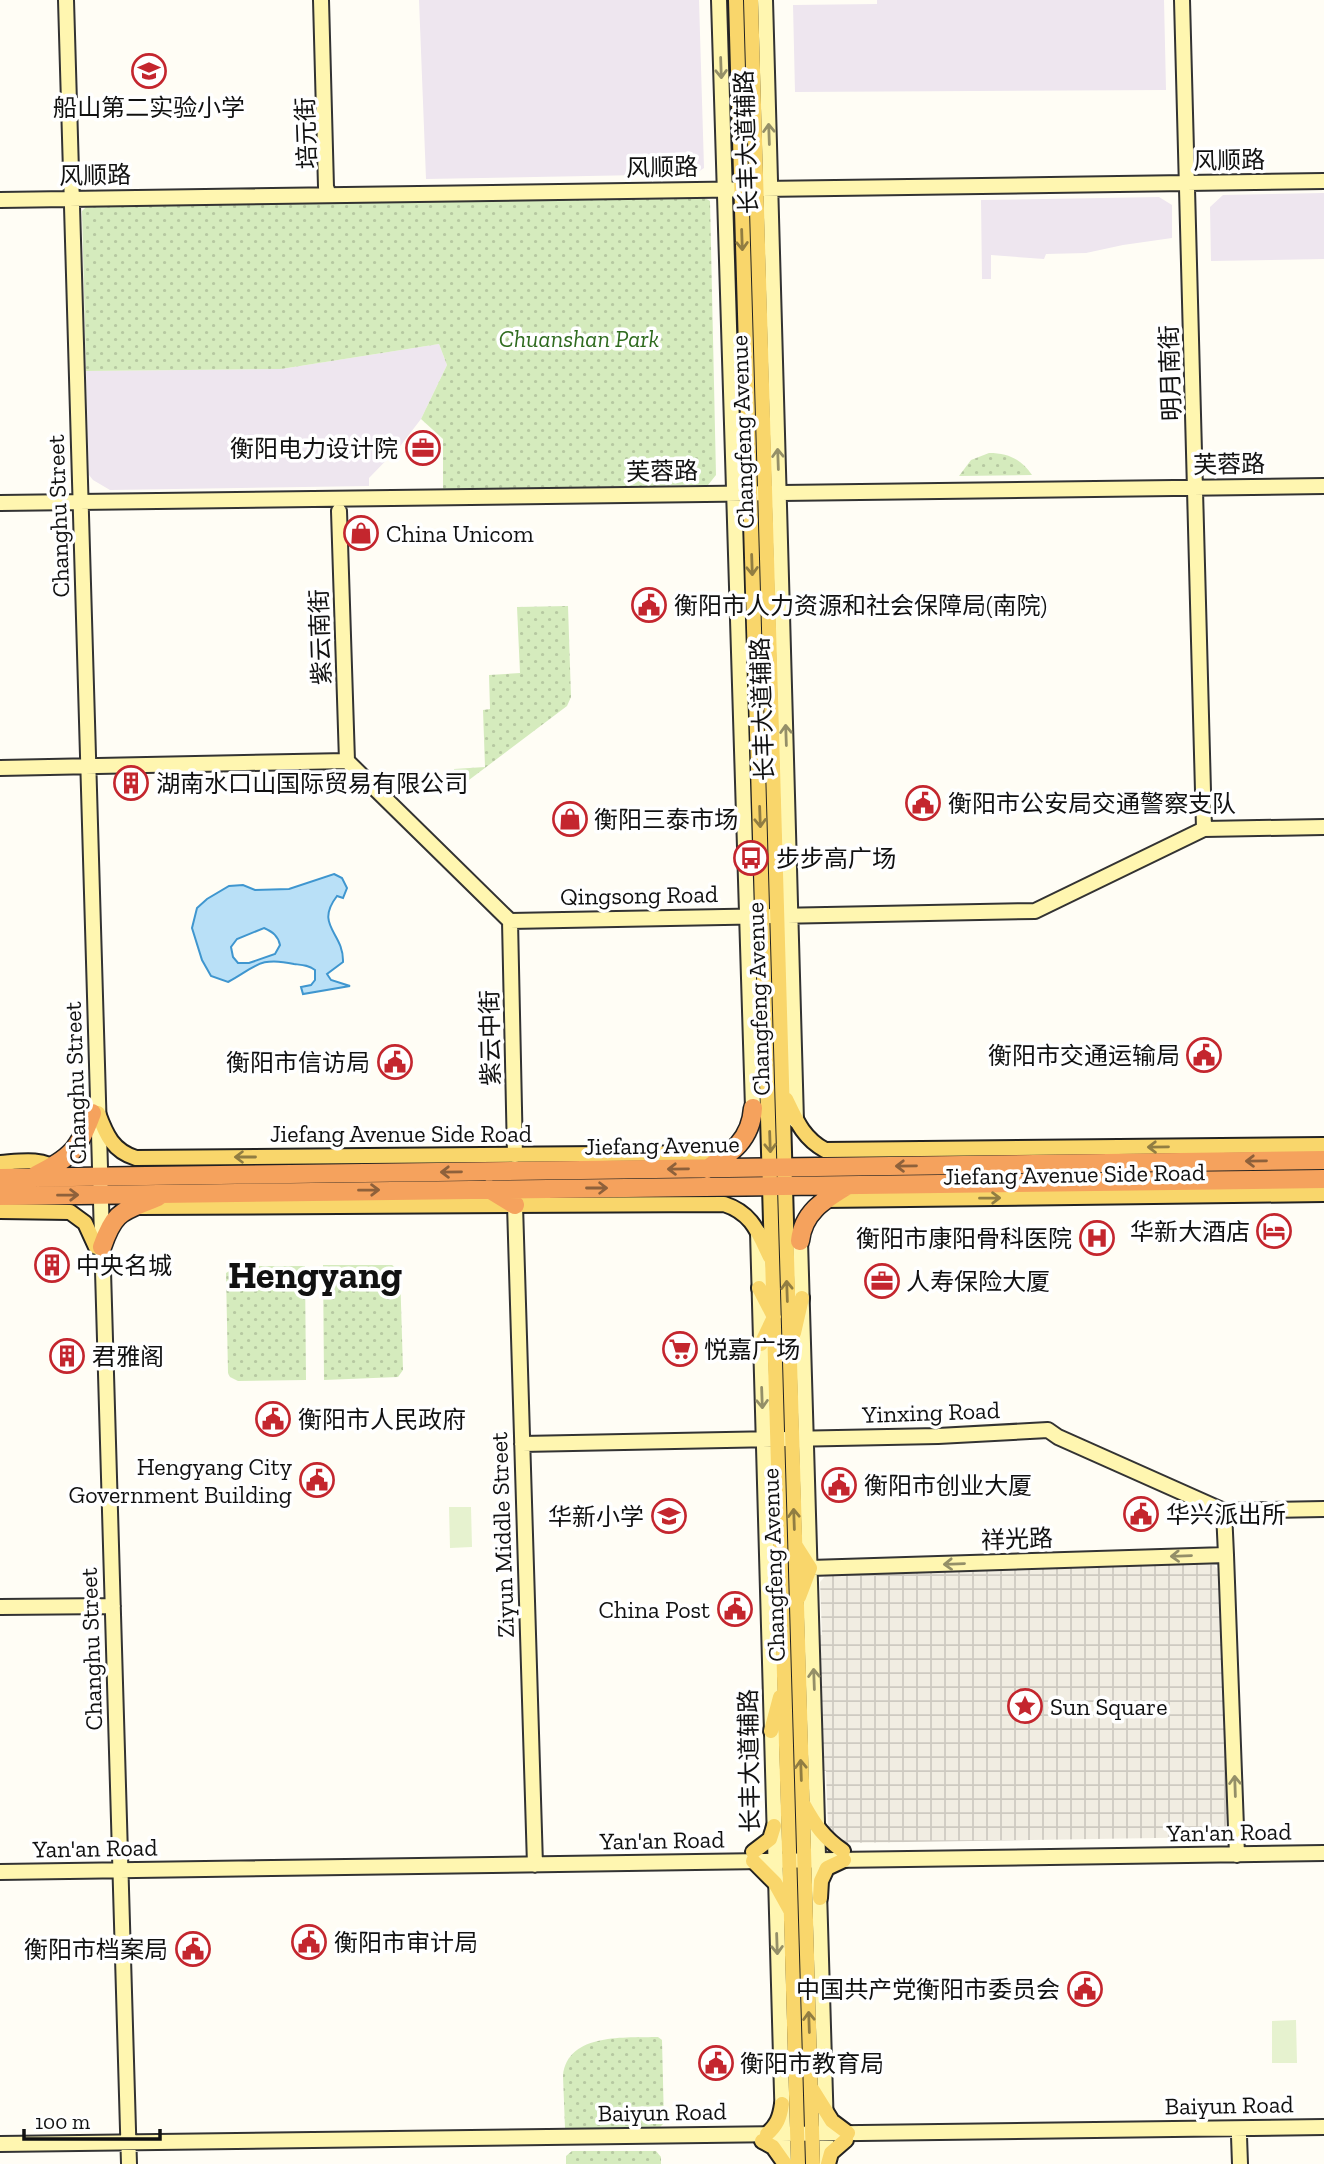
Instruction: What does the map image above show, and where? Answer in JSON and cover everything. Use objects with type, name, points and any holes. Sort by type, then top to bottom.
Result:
[{"type":"highway","points":[[706,1169],[740,1145],[752,1122],[753,1108]]},
{"type":"highway","points":[[57,1171],[83,1140],[95,1113]]},
{"type":"highway","name":"Jiefang Avenue","points":[[0,1196],[164,1194],[515,1163],[706,1169],[1038,1156],[1324,1160]]},
{"type":"highway","name":"Jiefang Avenue","points":[[0,1178],[32,1177],[57,1171],[97,1176],[286,1183],[338,1190],[1324,1179]]},
{"type":"highway","points":[[286,1183],[313,1206],[338,1190]]},
{"type":"highway","points":[[1010,1184],[1041,1197]]},
{"type":"highway","points":[[800,1241],[802,1227],[808,1215],[824,1200],[847,1186]]},
{"type":"highway","points":[[489,1189],[516,1205]]},
{"type":"highway","points":[[99,1247],[110,1223],[120,1214],[164,1194]]},
{"type":"main road","name":"Changfeng Avenue","points":[[736,0],[763,916],[789,1355],[785,1439],[783,1708],[797,1856],[811,2087],[805,2137],[788,2163]]},
{"type":"main road","name":"Changfeng Avenue","points":[[751,0],[764,185],[785,915],[784,1094],[777,1168]]},
{"type":"main road","name":"Jiefang Avenue Side Road","points":[[784,1094],[802,1132],[815,1145],[825,1150],[844,1152],[1038,1156],[1324,1145]]},
{"type":"main road","name":"Jiefang Avenue Side Road","points":[[95,1113],[119,1152],[136,1158],[270,1157],[515,1163],[730,1153]]},
{"type":"main road","points":[[270,1157],[286,1183]]},
{"type":"main road","points":[[0,1163],[41,1162],[57,1171]]},
{"type":"main road","name":"Changfeng Avenue","points":[[778,1186],[773,1262],[774,1317],[795,1543],[797,1605],[783,1708],[802,1802],[791,1911],[805,2137],[813,2164]]},
{"type":"main road","name":"Jiefang Avenue Side Road","points":[[824,1200],[1324,1194]]},
{"type":"main road","points":[[134,1207],[724,1204],[739,1209],[754,1224],[773,1262]]},
{"type":"main road","points":[[0,1211],[70,1212],[85,1223],[99,1247]]},
{"type":"main road","points":[[759,1288],[774,1317],[761,1344]]},
{"type":"main road","points":[[789,1355],[802,1298]]},
{"type":"main road","points":[[795,1543],[810,1569],[797,1605]]},
{"type":"main road","points":[[771,1731],[783,1708]]},
{"type":"main road","points":[[802,1802],[818,1830],[843,1856],[827,1868],[821,1881],[820,1898]]},
{"type":"main road","points":[[774,1826],[770,1839],[753,1857],[775,1883],[791,1911]]},
{"type":"main road","points":[[811,2087],[832,2121],[847,2136],[831,2152],[828,2164]]},
{"type":"main road","points":[[782,2104],[775,2127],[765,2137],[788,2163]]},
{"type":"street","name":"Changhu Street","points":[[61,0],[69,194],[125,2145],[129,2164]]},
{"type":"street","name":"Changhu Street","points":[[66,0],[69,194]]},
{"type":"street","name":"培元街","points":[[323,0],[328,190]]},
{"type":"street","name":"长丰大道辅路","points":[[719,0],[753,1108]]},
{"type":"street","name":"长丰大道辅路","points":[[764,185],[765,0]]},
{"type":"street","name":"明月南街","points":[[1182,0],[1204,829]]},
{"type":"street","name":"风顺路","points":[[1187,180],[1324,175]]},
{"type":"street","name":"风顺路","points":[[0,191],[69,194],[1187,180],[1324,181]]},
{"type":"street","name":"风顺路","points":[[0,200],[69,194]]},
{"type":"street","name":"芙蓉路","points":[[0,503],[78,505],[750,497],[1196,491],[1324,486]]},
{"type":"street","name":"芙蓉路","points":[[1196,491],[1324,493]]},
{"type":"street","name":"芙蓉路","points":[[0,509],[78,505]]},
{"type":"street","name":"紫云南街","points":[[339,511],[347,761]]},
{"type":"street","points":[[0,768],[347,761],[510,921]]},
{"type":"street","name":"Qingsong Road","points":[[510,921],[1035,911],[1204,829],[1324,827]]},
{"type":"street","points":[[785,915],[796,1122]]},
{"type":"street","name":"紫云中街","points":[[510,921],[515,1163]]},
{"type":"street","name":"Ziyun Middle Street","points":[[516,1205],[535,1860]]},
{"type":"street","name":"长丰大道辅路","points":[[758,1232],[761,1344],[785,1439],[783,1708]]},
{"type":"street","points":[[800,1241],[802,1298],[785,1439],[810,1569],[818,1830],[797,1856],[820,1898],[826,2112],[805,2137],[828,2164]]},
{"type":"street","name":"Yinxing Road","points":[[523,1444],[1048,1430],[1058,1437],[1224,1511],[1324,1509]]},
{"type":"street","points":[[1224,1511],[1237,1850]]},
{"type":"street","name":"祥光路","points":[[810,1569],[1226,1555]]},
{"type":"street","points":[[0,1608],[109,1606]]},
{"type":"street","name":"长丰大道辅路","points":[[771,1731],[774,1826],[797,1856],[775,1883],[782,2104],[805,2137]]},
{"type":"street","name":"Yan'an Road","points":[[0,1872],[117,1866],[1237,1850],[1324,1845]]},
{"type":"street","name":"Yan'an Road","points":[[1237,1850],[1324,1853]]},
{"type":"street","name":"Yan'an Road","points":[[0,1863],[117,1866]]},
{"type":"street","name":"Baiyun Road","points":[[0,2149],[1324,2127]]},
{"type":"street","name":"Baiyun Road","points":[[847,2136],[1324,2135]]},
{"type":"street","points":[[1240,2164],[1243,2136]]},
{"type":"street","points":[[1243,2136],[1248,2164]]},
{"type":"street","name":"Baiyun Road","points":[[0,2144],[125,2145]]},
{"type":"street","name":"Changhu Street","points":[[122,2164],[125,2145]]},
{"type":"shaded area","points":[[419,0],[699,0],[704,168],[695,174],[426,179]]},
{"type":"shaded area","points":[[877,0],[1164,0],[1166,90],[795,92],[793,5],[877,4]]},
{"type":"shaded area","points":[[1324,193],[1324,259],[1211,261],[1210,207],[1223,195]]},
{"type":"shaded area","points":[[1159,197],[1172,205],[1172,238],[1086,253],[1046,254],[1044,259],[991,255],[991,279],[982,279],[981,200]]},
{"type":"shaded area","points":[[439,344],[447,365],[421,419],[401,445],[369,478],[369,486],[110,490],[89,475],[86,371],[281,369]]},
{"type":"shaded area","name":"Sun Square","points":[[1214,1565],[1221,1573],[1230,1822],[1219,1837],[844,1843],[832,1834],[828,1827],[824,1771],[819,1635],[822,1635],[820,1582],[827,1574]]},
{"type":"green space","name":"Chuanshan Park","points":[[705,198],[710,201],[716,475],[708,485],[443,490],[443,439],[421,419],[447,365],[439,344],[281,369],[86,371],[82,211],[87,206]]},
{"type":"green space","points":[[989,453],[1014,458],[1032,475],[959,476],[971,460]]},
{"type":"green space","points":[[568,606],[571,697],[567,706],[461,786],[455,779],[454,769],[485,767],[483,710],[490,709],[489,675],[520,673],[517,607]]},
{"type":"green space","points":[[323,1265],[392,1265],[400,1271],[403,1370],[398,1377],[324,1380]]},
{"type":"green space","points":[[238,1266],[305,1266],[306,1380],[238,1381],[230,1377],[226,1273]]},
{"type":"green space","points":[[449,1507],[471,1507],[472,1547],[450,1548]]},
{"type":"green space","points":[[1296,2020],[1297,2063],[1272,2063],[1272,2021]]},
{"type":"green space","points":[[658,2037],[662,2040],[664,2123],[659,2128],[565,2128],[563,2076],[567,2062],[575,2051],[600,2040]]},
{"type":"green space","points":[[572,2151],[656,2151],[661,2157],[661,2164],[566,2164],[566,2156]]},
{"type":"water","points":[[334,874],[342,878],[347,888],[343,898],[337,896],[328,915],[343,962],[327,974],[331,980],[350,986],[303,994],[301,987],[311,985],[315,980],[315,970],[305,965],[273,961],[258,964],[228,982],[211,976],[202,960],[192,928],[197,908],[229,886],[243,885],[255,890],[289,889]],"holes":[[[264,928],[275,935],[279,942],[275,954],[249,963],[238,963],[233,957],[231,947],[237,939]]]},
{"type":"place","name":"船山第二实验小学","points":[[149,71]]},
{"type":"place","name":"衡阳电力设计院","points":[[423,448]]},
{"type":"place","name":"China Unicom","points":[[361,533]]},
{"type":"place","name":"衡阳市人力资源和社会保障局(南院)","points":[[649,605]]},
{"type":"place","name":"湖南水口山国际贸易有限公司","points":[[131,783]]},
{"type":"place","name":"衡阳市公安局交通警察支队","points":[[923,803]]},
{"type":"place","name":"衡阳三泰市场","points":[[570,819]]},
{"type":"place","name":"步步高广场","points":[[751,858]]},
{"type":"place","name":"衡阳市交通运输局","points":[[1204,1055]]},
{"type":"place","name":"衡阳市信访局","points":[[395,1062]]},
{"type":"place","name":"华新大酒店","points":[[1274,1231]]},
{"type":"place","name":"衡阳市康阳骨科医院","points":[[1097,1238]]},
{"type":"place","name":"中央名城","points":[[52,1265]]},
{"type":"place","name":"人寿保险大厦","points":[[882,1281]]},
{"type":"place","name":"悦嘉广场","points":[[680,1349]]},
{"type":"place","name":"君雅阁","points":[[67,1356]]},
{"type":"place","name":"衡阳市人民政府","points":[[273,1419]]},
{"type":"place","name":"Hengyang City Government Building","points":[[317,1480]]},
{"type":"place","name":"衡阳市创业大厦","points":[[839,1485]]},
{"type":"place","name":"华兴派出所","points":[[1141,1514]]},
{"type":"place","name":"华新小学","points":[[669,1516]]},
{"type":"place","name":"China Post","points":[[735,1609]]},
{"type":"place","name":"Sun Square","points":[[1025,1706]]},
{"type":"place","name":"衡阳市审计局","points":[[309,1942]]},
{"type":"place","name":"衡阳市档案局","points":[[193,1949]]},
{"type":"place","name":"中国共产党衡阳市委员会","points":[[1085,1989]]},
{"type":"place","name":"衡阳市教育局","points":[[716,2063]]},
{"type":"district","name":"Hengyang","points":[[315,1275]]}]
